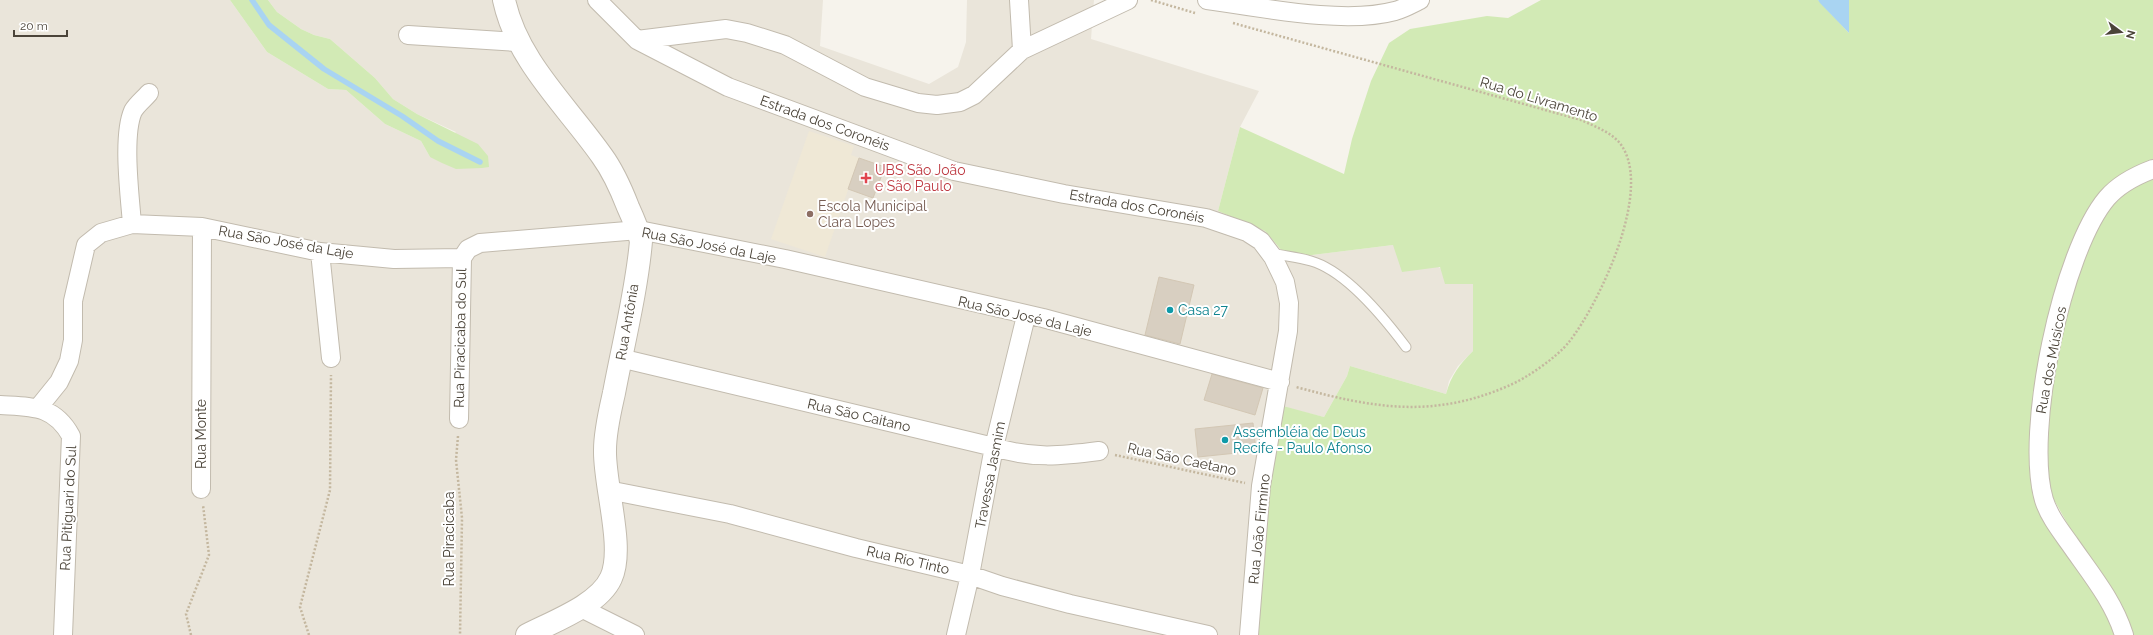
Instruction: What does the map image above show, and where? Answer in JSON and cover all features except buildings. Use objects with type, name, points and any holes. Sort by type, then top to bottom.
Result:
[{"type":"street","name":"Rua Antônia","points":[[504,0],[518,42],[538,73],[603,156],[623,193],[639,230],[640,252],[605,448],[608,490],[615,536],[615,556],[611,578],[605,588],[581,608],[527,635]]},
{"type":"street","name":"Estrada dos Coronéis","points":[[597,0],[638,40],[728,87],[954,171],[1064,194],[1206,218],[1247,232],[1266,247]]},
{"type":"street","points":[[1019,0],[1022,50]]},
{"type":"street","points":[[638,40],[726,29],[747,33],[785,45],[865,87],[918,103],[937,105],[960,102],[974,95],[1022,50],[1128,0]]},
{"type":"street","points":[[1204,7],[1342,16],[1373,15],[1395,11],[1420,0]]},
{"type":"street","points":[[408,35],[518,42]]},
{"type":"street","points":[[0,405],[38,408],[59,382],[69,361],[73,340],[73,301],[86,245],[101,233],[132,224],[127,156],[130,122],[133,112],[149,93]]},
{"type":"street","name":"Rua dos Músicos","points":[[2124,635],[2112,607],[2100,585],[2060,530],[2044,501],[2038,464],[2040,412],[2042,392],[2061,306],[2070,271],[2083,240],[2091,223],[2108,197],[2125,182],[2153,169]]},
{"type":"street","name":"Rua São José da Laje","points":[[132,224],[202,227],[320,252],[394,259],[462,258],[468,249],[480,243],[639,230],[785,260],[1071,326],[1280,382]]},
{"type":"street","name":"Rua Monte","points":[[201,489],[202,227]]},
{"type":"street","name":"Rua João Firmino","points":[[1249,635],[1262,486],[1288,331],[1289,303],[1285,282],[1266,247]]},
{"type":"street","points":[[320,252],[331,358]]},
{"type":"street","name":"Rua Piracicaba do Sul","points":[[459,419],[462,258]]},
{"type":"street","name":"Travessa Jasmim","points":[[956,635],[970,575],[994,447],[1026,316]]},
{"type":"street","name":"Rua São Caitano","points":[[620,358],[1014,453],[1035,456],[1056,456],[1099,451]]},
{"type":"street","name":"Rua Pitiguari do Sul","points":[[38,408],[51,412],[64,424],[71,436],[63,635]]},
{"type":"street","name":"Rua Rio Tinto","points":[[608,490],[730,514],[856,548],[970,575],[1002,586],[1062,602],[1208,635]]},
{"type":"street","points":[[581,608],[635,635]]},
{"type":"lane","points":[[1266,247],[1312,261],[1330,270],[1350,286],[1406,347]]},
{"type":"path","points":[[1151,0],[1204,7]]},
{"type":"path","name":"Rua do Livramento","points":[[1232,23],[1581,120],[1600,128],[1618,142],[1625,154],[1632,184],[1621,238],[1608,276],[1585,319],[1568,343],[1546,363],[1509,386],[1434,407],[1410,408],[1380,407],[1343,400],[1280,382]]},
{"type":"path","points":[[309,635],[300,607],[330,490],[331,358]]},
{"type":"path","name":"Rua Piracicaba","points":[[459,419],[456,460],[462,518],[460,635]]},
{"type":"path","name":"Rua São Caetano","points":[[1099,451],[1135,460],[1262,486]]},
{"type":"path","name":"Rua Monte","points":[[191,635],[186,614],[209,555],[201,489]]},
{"type":"shaded area","points":[[0,0],[230,0],[267,52],[328,89],[346,90],[385,124],[421,141],[430,157],[456,132],[417,114],[393,99],[375,78],[330,39],[314,35],[301,29],[277,12],[268,0],[823,0],[820,46],[929,84],[958,67],[966,42],[967,0],[1094,0],[1091,39],[1259,91],[1240,127],[1218,211],[1265,231],[1288,258],[1393,245],[1473,284],[1473,351],[1458,366],[1449,381],[1446,394],[1350,366],[1347,376],[1324,417],[1283,407],[1255,635],[0,635]]},
{"type":"shaded area","name":"Escola Municipal Clara Lopes","points":[[809,131],[854,146],[851,155],[859,158],[825,257],[771,239]]},
{"type":"green space","points":[[230,0],[268,0],[277,12],[301,29],[314,35],[330,39],[375,78],[393,99],[417,114],[478,144],[488,156],[489,167],[456,169],[430,157],[421,141],[385,124],[346,90],[328,89],[267,52]]},
{"type":"green space","points":[[1541,0],[1818,0],[1849,33],[1849,0],[2153,0],[2153,165],[2096,202],[2066,256],[2058,291],[2032,471],[2100,598],[2117,635],[1255,635],[1268,501],[1283,406],[1324,417],[1347,376],[1350,366],[1446,394],[1450,381],[1456,370],[1473,351],[1473,284],[1445,284],[1440,267],[1402,272],[1393,245],[1288,258],[1265,231],[1218,211],[1240,127],[1344,174],[1352,139],[1371,81],[1389,43],[1410,29],[1487,16],[1508,18]]},
{"type":"green space","points":[[2153,177],[2153,635],[2130,635],[2053,498],[2045,458],[2051,377],[2070,301],[2090,239],[2107,209],[2131,189]]},
{"type":"water","points":[[1818,0],[1849,0],[1849,33],[1820,3]]},
{"type":"waterway","points":[[252,0],[269,25],[324,69],[402,116],[438,141],[480,162]]},
{"type":"place","name":"UBS São João e São Paulo","points":[[866,178]]},
{"type":"place","name":"Escola Municipal Clara Lopes","points":[[810,214]]},
{"type":"place","name":"Casa 27","points":[[1170,310]]},
{"type":"place","name":"Assembléia de Deus Recife - Paulo Afonso","points":[[1225,440]]}]
